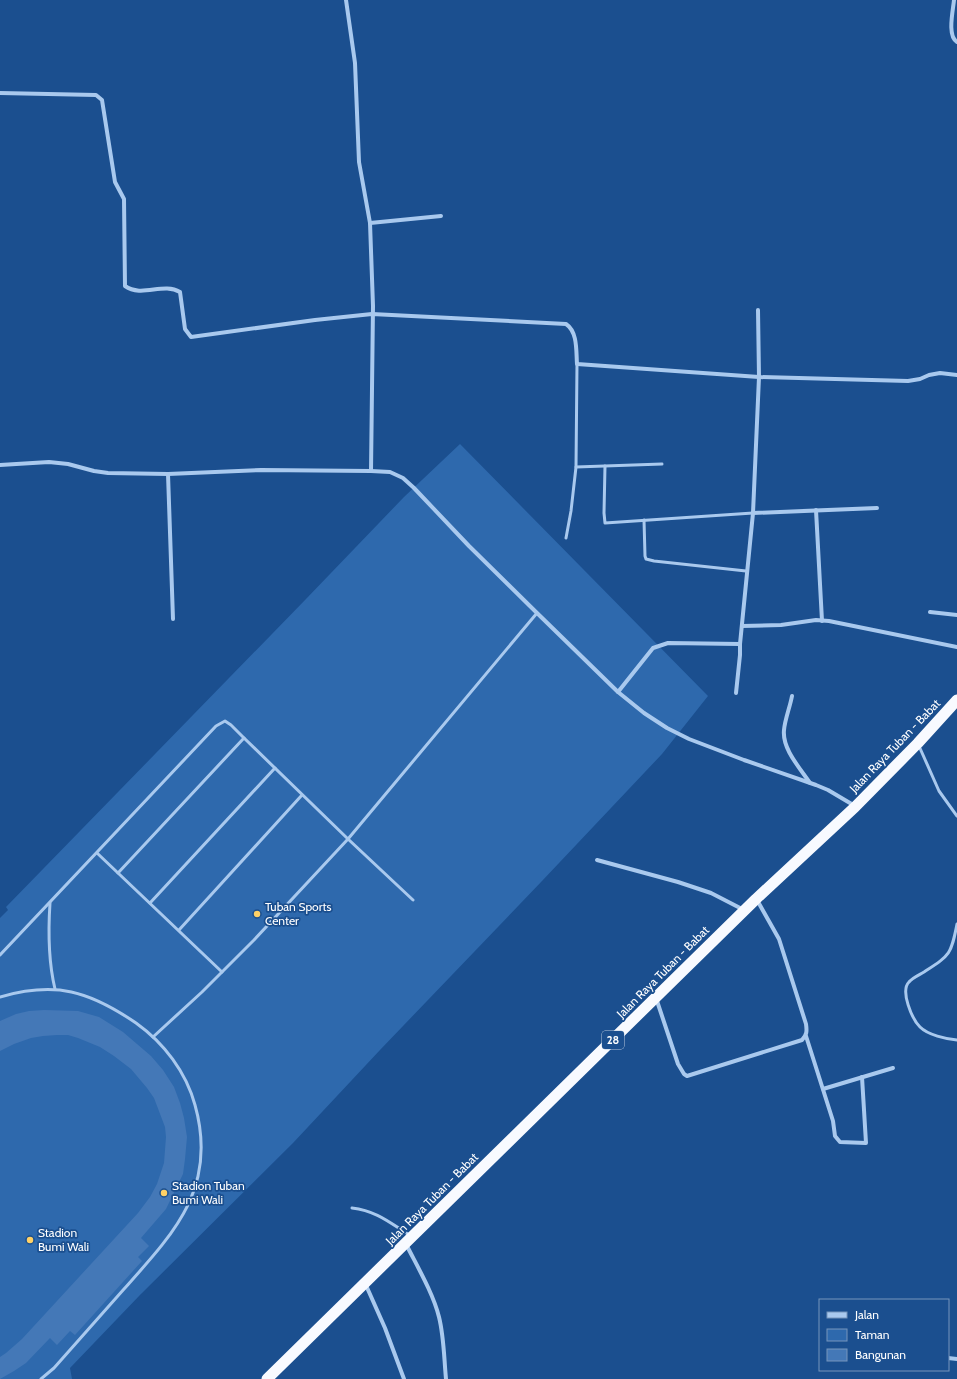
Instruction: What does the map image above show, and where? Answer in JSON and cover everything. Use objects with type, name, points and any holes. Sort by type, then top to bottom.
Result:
[{"type":"highway","name":"Jalan Raya Tuban - Babat","points":[[267,1379],[744,910],[855,807],[918,743],[957,700]]},
{"type":"street","points":[[346,0],[355,63],[359,162],[370,223],[372,314],[371,471]]},
{"type":"street","points":[[954,0],[951,33],[954,40],[957,42]]},
{"type":"street","points":[[0,93],[96,95],[102,100],[115,182],[124,199],[125,286],[131,290],[137,291],[174,288],[180,292],[184,329],[191,337],[315,320],[372,314],[566,324],[571,327],[574,333],[578,364],[759,377],[908,381],[940,373],[957,375]]},
{"type":"street","points":[[370,223],[441,216]]},
{"type":"street","points":[[736,693],[746,571],[753,513],[759,377],[758,310]]},
{"type":"street","points":[[0,465],[49,462],[68,464],[108,473],[168,474],[261,470],[390,472],[403,478],[414,488],[469,546],[537,613],[618,692],[644,713],[667,728],[689,739],[828,790],[855,807]]},
{"type":"street","points":[[168,474],[173,619]]},
{"type":"street","points":[[753,513],[877,508]]},
{"type":"street","points":[[816,510],[822,621]]},
{"type":"street","points":[[930,612],[957,615]]},
{"type":"street","points":[[742,626],[781,625],[816,620],[829,621],[957,647]]},
{"type":"street","points":[[618,692],[653,648],[657,646],[668,643],[740,644]]},
{"type":"street","points":[[792,696],[784,731],[785,740],[788,751],[810,783]]},
{"type":"street","points":[[597,860],[678,882],[711,893],[744,910]]},
{"type":"street","points":[[756,899],[779,939],[806,1024],[806,1036],[837,1140],[843,1142],[866,1143],[862,1077]]},
{"type":"street","points":[[656,997],[678,1064],[687,1076],[802,1040],[806,1036]]},
{"type":"street","points":[[822,1089],[892,1068]]},
{"type":"street","points":[[409,1240],[439,1316],[443,1334],[446,1379]]},
{"type":"street","points":[[365,1283],[385,1328],[404,1379]]},
{"type":"lane","points":[[566,538],[576,467],[578,364]]},
{"type":"lane","points":[[576,467],[662,464]]},
{"type":"lane","points":[[605,466],[605,523],[753,513]]},
{"type":"lane","points":[[644,520],[646,559],[746,571]]},
{"type":"lane","points":[[153,1037],[222,972],[348,840],[537,613]]},
{"type":"lane","points":[[0,955],[220,723],[224,721],[244,738],[348,840],[413,900]]},
{"type":"lane","points":[[118,873],[244,738]]},
{"type":"lane","points":[[918,743],[939,791],[957,816]]},
{"type":"lane","points":[[150,903],[275,768]]},
{"type":"lane","points":[[179,930],[302,795]]},
{"type":"lane","points":[[97,853],[222,972]]},
{"type":"lane","points":[[50,903],[48,946],[54,989]]},
{"type":"lane","points":[[957,924],[951,951],[944,959],[909,981],[905,988],[906,998],[920,1027],[930,1033],[957,1040]]},
{"type":"lane","points":[[0,997],[33,990],[67,990],[97,1000],[128,1018],[153,1037],[166,1050],[180,1069],[190,1088],[202,1138],[201,1164],[198,1178],[183,1214],[166,1240],[54,1368],[41,1379]]},
{"type":"lane","points":[[352,1208],[375,1213],[409,1240]]},
{"type":"green space","name":"Tuban Sports Center","points":[[460,444],[708,696],[662,754],[542,881],[293,1143],[140,1295],[70,1368],[72,1379],[0,1379],[0,918],[8,910],[6,907],[404,497]]},
{"type":"building","name":"Stadion Tuban Bumi Wali","points":[[44,1010],[78,1011],[99,1017],[123,1032],[151,1056],[163,1070],[174,1087],[180,1103],[187,1137],[185,1159],[183,1174],[166,1209],[141,1238],[149,1246],[138,1257],[142,1261],[75,1335],[70,1331],[57,1345],[50,1338],[26,1363],[0,1379],[0,1357],[22,1339],[138,1213],[150,1197],[157,1184],[164,1163],[166,1137],[165,1127],[154,1098],[131,1069],[114,1056],[100,1047],[68,1035],[31,1038],[0,1051],[0,1021],[16,1014]]},
{"type":"place","name":"Tuban Sports Center","points":[[257,914]]},
{"type":"place","name":"Stadion Tuban Bumi Wali","points":[[164,1193]]},
{"type":"place","name":"Stadion Bumi Wali","points":[[30,1240]]}]
